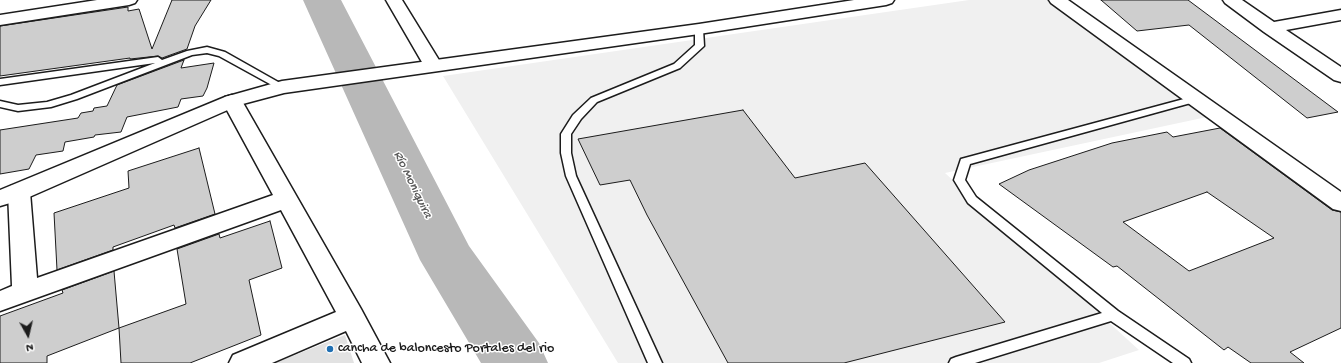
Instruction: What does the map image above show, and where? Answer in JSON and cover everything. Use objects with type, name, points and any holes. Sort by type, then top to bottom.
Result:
[{"type":"street","points":[[5,18],[129,0]]},
{"type":"street","points":[[394,0],[433,66]]},
{"type":"street","points":[[25,292],[9,195],[232,101],[282,87],[312,82],[699,28],[886,0]]},
{"type":"street","points":[[1057,0],[1341,203]]},
{"type":"street","points":[[1231,0],[1341,76]]},
{"type":"street","points":[[1270,28],[1341,15]]},
{"type":"street","points":[[232,101],[352,316],[376,363]]},
{"type":"street","points":[[0,301],[287,199]]},
{"type":"street","points":[[243,363],[352,316]]},
{"type":"lane","points":[[654,363],[571,176],[566,153],[566,134],[577,117],[594,100],[677,66],[700,46],[699,28]]},
{"type":"lane","points":[[0,104],[18,108],[48,105],[74,97],[190,52],[207,50],[222,54],[282,87]]},
{"type":"lane","points":[[0,82],[178,57]]},
{"type":"lane","points":[[1184,363],[1113,315],[972,200],[959,180],[965,162],[1195,99]]},
{"type":"lane","points":[[956,363],[1113,315]]},
{"type":"shaded area","points":[[969,0],[1061,0],[1221,114],[945,173],[1139,350],[1099,363],[618,363],[443,76]]},
{"type":"shaded area","name":"cancha de baloncesto Portales del rio","points":[[345,335],[354,363],[275,363]]},
{"type":"building","points":[[172,0],[211,0],[195,26],[187,49],[162,58],[158,56],[130,58],[0,76],[0,26],[128,7],[128,11],[139,9],[152,49]]},
{"type":"building","points":[[1101,0],[1188,0],[1338,112],[1307,118],[1189,25],[1137,31]]},
{"type":"building","points":[[184,60],[181,68],[214,63],[207,88],[203,96],[181,99],[178,107],[127,117],[121,132],[95,135],[94,137],[65,142],[63,151],[36,155],[29,169],[0,174],[0,130],[78,118],[81,113],[93,111],[94,108],[107,106],[117,85]]},
{"type":"building","points":[[743,110],[795,178],[865,163],[1005,322],[844,363],[728,363],[647,215],[630,180],[600,185],[578,139]]},
{"type":"building","points":[[1220,128],[1332,210],[1341,212],[1341,328],[1290,352],[1304,363],[1251,363],[1228,347],[1224,350],[1117,266],[1113,267],[999,184],[1029,170],[1112,143],[1167,132],[1173,137]],"holes":[[[1207,192],[1274,238],[1189,271],[1123,222]]]},
{"type":"building","points":[[199,148],[215,214],[175,228],[174,225],[113,247],[113,250],[57,270],[54,213],[129,188],[128,171]]},
{"type":"building","points":[[270,221],[282,268],[249,280],[261,335],[190,363],[121,363],[119,328],[186,304],[177,249],[219,234],[220,238]]},
{"type":"building","points":[[114,271],[119,328],[47,356],[47,363],[0,363],[0,316],[63,293],[62,290]]},
{"type":"waterway","name":"Río Moniquira","points":[[322,0],[448,260],[516,363]]},
{"type":"place","name":"cancha de baloncesto Portales del rio","points":[[330,349]]}]
